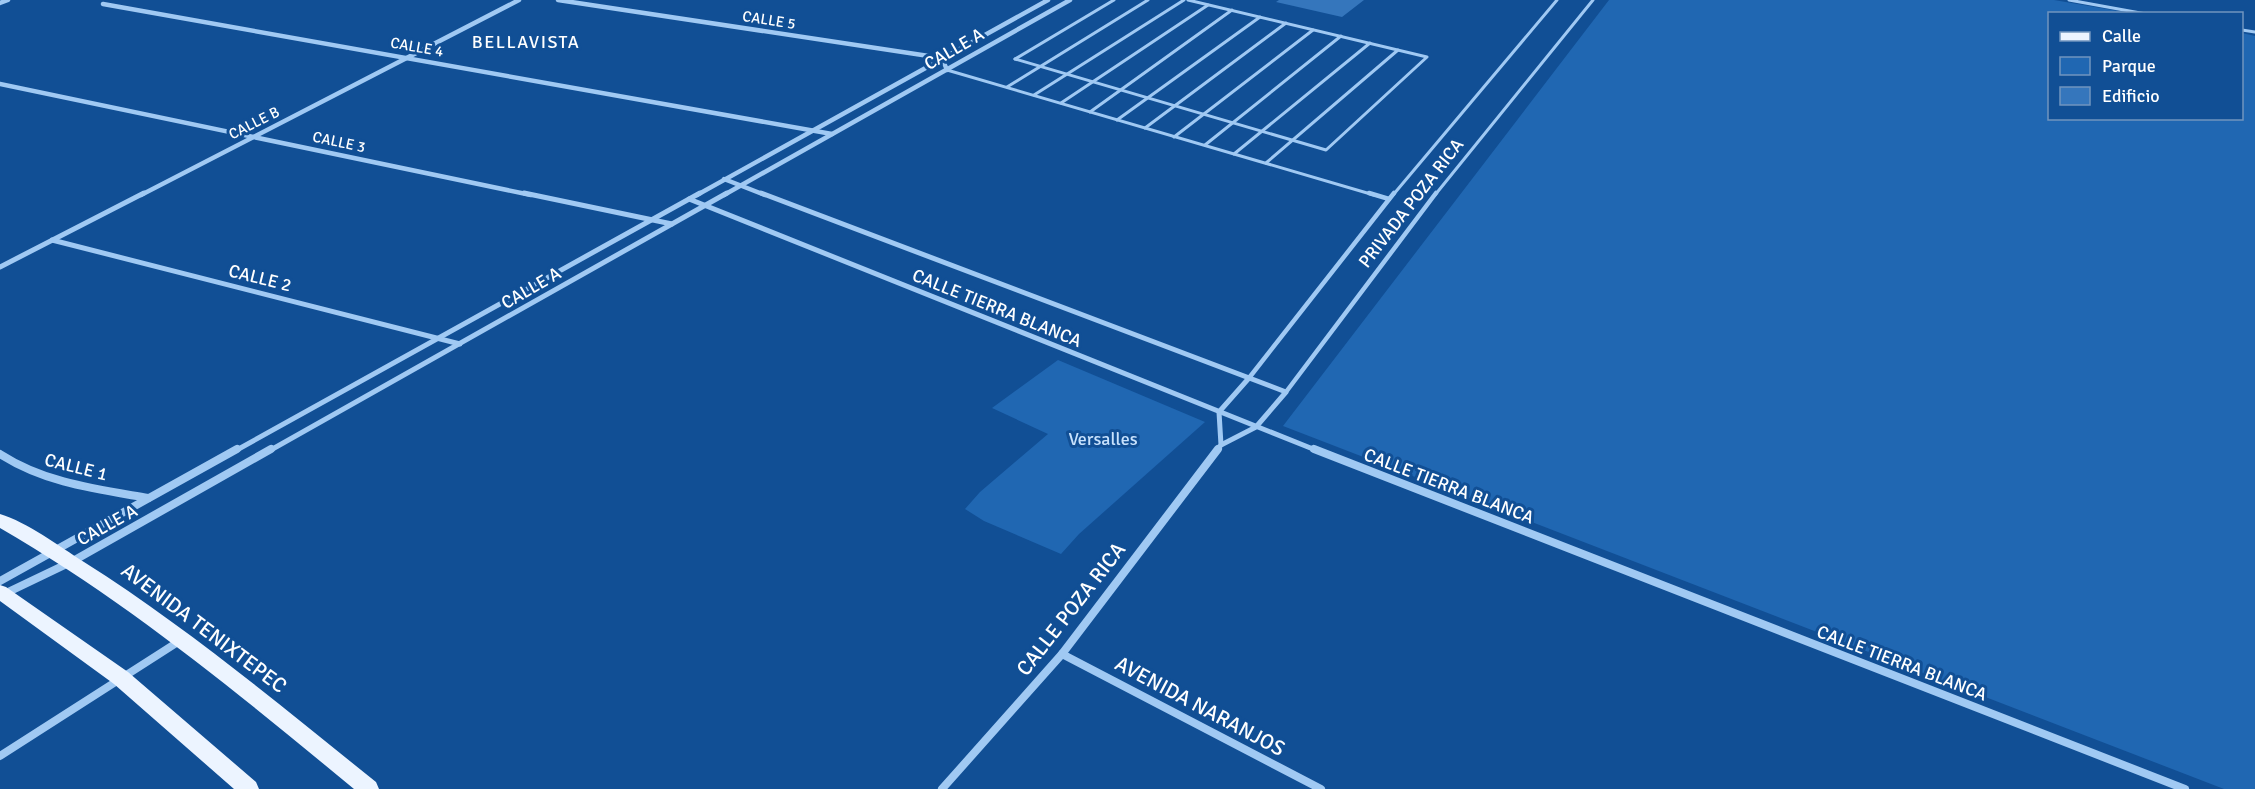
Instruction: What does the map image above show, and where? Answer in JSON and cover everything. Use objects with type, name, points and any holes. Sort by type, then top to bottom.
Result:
[{"type":"main road","name":"AVENIDA TENIXTEPEC","points":[[0,520],[56,550],[184,638],[369,789]]},
{"type":"main road","points":[[1,591],[121,678],[249,789]]},
{"type":"street","points":[[0,3],[8,0]]},
{"type":"street","name":"CALLE B","points":[[0,267],[519,0]]},
{"type":"street","name":"CALLE 5","points":[[558,0],[942,58]]},
{"type":"street","name":"CALLE A","points":[[1,591],[56,550],[148,498],[1048,0]]},
{"type":"street","name":"CALLE A","points":[[1,591],[73,561],[461,345],[1070,0]]},
{"type":"street","name":"CALLE 4","points":[[103,4],[833,134]]},
{"type":"street","points":[[942,58],[947,70]]},
{"type":"street","name":"CALLE 3","points":[[0,84],[673,224]]},
{"type":"street","name":"CALLE TIERRA BLANCA","points":[[724,179],[1286,392]]},
{"type":"street","name":"CALLE TIERRA BLANCA","points":[[689,199],[1256,427],[2185,789]]},
{"type":"street","name":"CALLE 2","points":[[52,240],[461,345]]},
{"type":"street","points":[[1221,445],[1219,412],[1249,378]]},
{"type":"street","name":"PRIVADA POZA RICA","points":[[1256,427],[1286,392]]},
{"type":"street","name":"CALLE POZA RICA","points":[[942,789],[1062,654],[1221,445],[1256,427]]},
{"type":"street","name":"CALLE 1","points":[[0,453],[16,466],[76,484],[148,498]]},
{"type":"street","points":[[0,756],[184,638]]},
{"type":"street","name":"AVENIDA NARANJOS","points":[[1062,654],[1321,789]]},
{"type":"lane","points":[[1114,0],[1015,59],[1326,150],[1427,57],[1188,0]]},
{"type":"lane","points":[[1007,88],[1148,0]]},
{"type":"lane","points":[[1034,95],[1184,0]]},
{"type":"lane","points":[[1249,378],[1389,199],[1557,0]]},
{"type":"lane","name":"PRIVADA POZA RICA","points":[[1286,392],[1446,180],[1593,0]]},
{"type":"lane","points":[[2069,0],[2135,12]]},
{"type":"lane","points":[[1060,103],[1208,5]]},
{"type":"lane","points":[[1090,112],[1232,10]]},
{"type":"lane","points":[[1117,120],[1260,17]]},
{"type":"lane","points":[[1145,128],[1286,23]]},
{"type":"lane","points":[[1174,137],[1313,30]]},
{"type":"lane","points":[[1205,146],[1341,36]]},
{"type":"lane","points":[[1234,154],[1370,43]]},
{"type":"lane","points":[[1266,163],[1398,50]]},
{"type":"lane","points":[[947,70],[1389,199]]},
{"type":"green space","points":[[1609,0],[2054,0],[2124,12],[2048,12],[2048,120],[2243,120],[2243,33],[2255,36],[2255,789],[2224,789],[1283,426]]},
{"type":"green space","name":"Versalles","points":[[1058,360],[1205,422],[1079,534],[1061,554],[984,521],[965,509],[980,492],[1048,434],[992,408]]},
{"type":"building","points":[[1279,0],[1364,0],[1342,17],[1276,2]]},
{"type":"district","name":"BELLAVISTA","points":[[526,42]]}]
